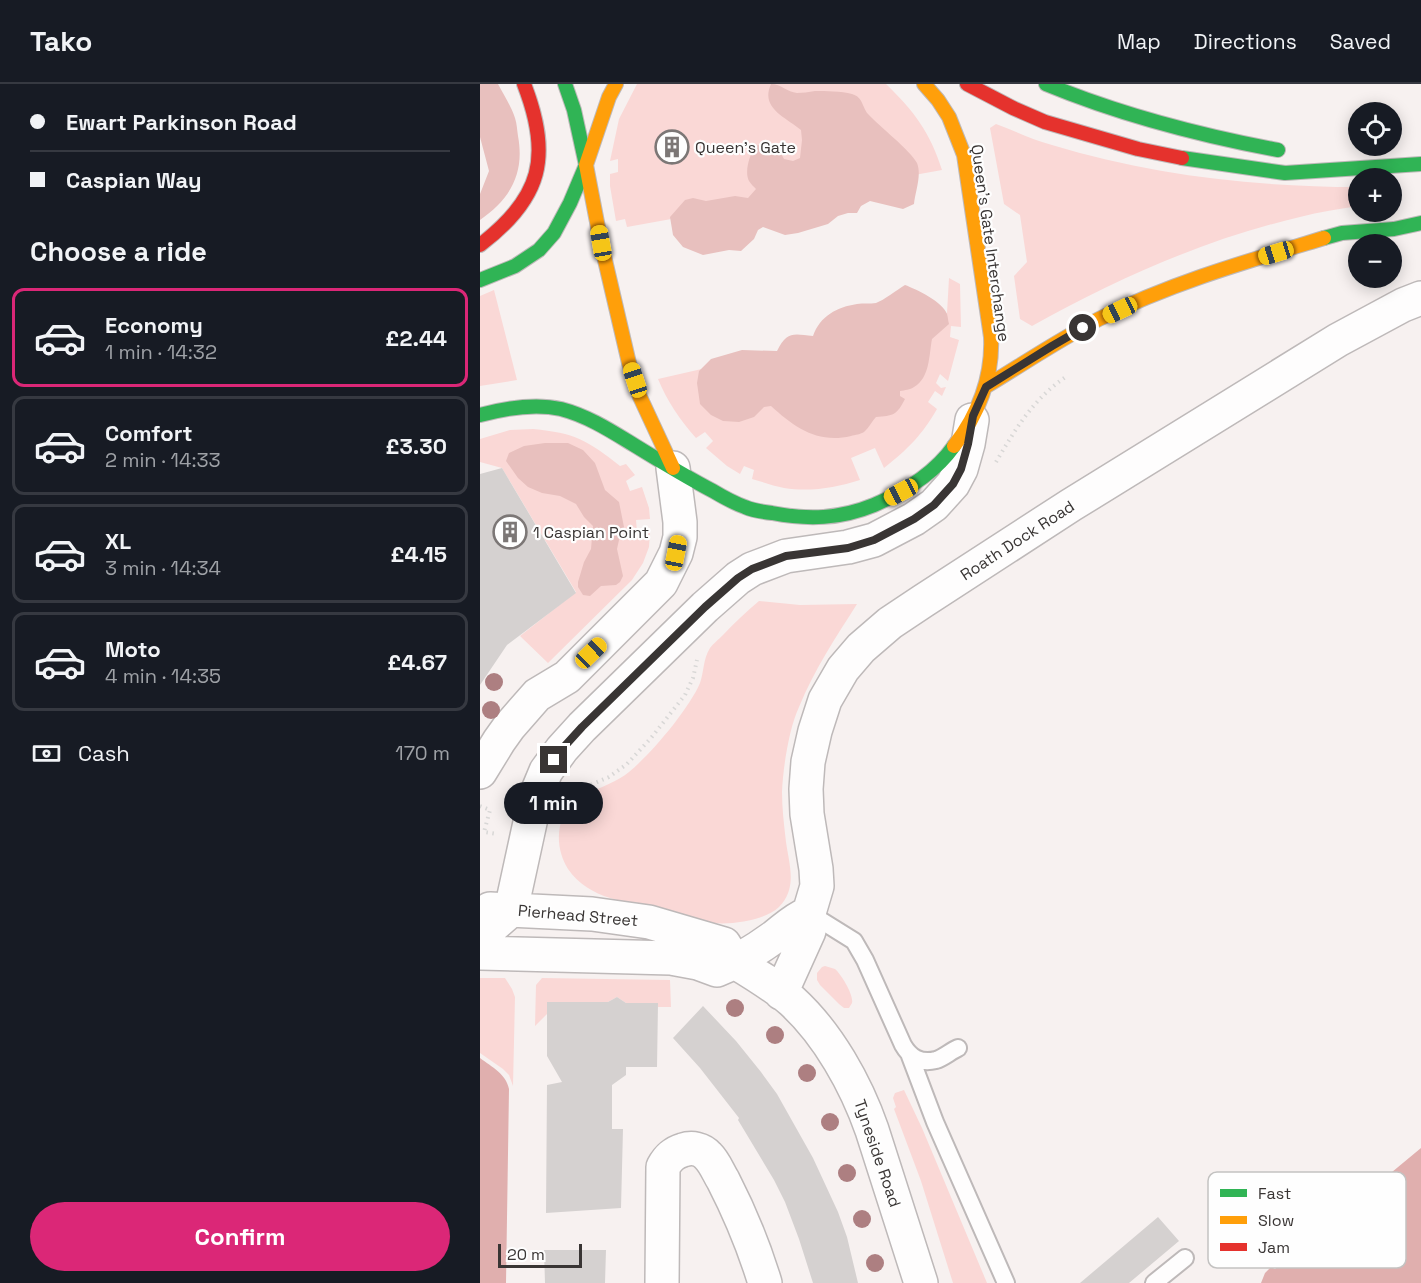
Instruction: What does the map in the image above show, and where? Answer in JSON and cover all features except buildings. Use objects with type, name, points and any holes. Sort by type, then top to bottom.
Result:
[{"type":"main road","points":[[480,245],[494,235],[522,206],[532,189],[539,164],[538,132],[530,98],[524,84]]},
{"type":"main road","points":[[565,84],[574,110],[601,243],[629,363],[640,397],[672,468]]},
{"type":"main road","points":[[480,280],[515,266],[539,250],[554,233],[586,165],[605,106],[616,84]]},
{"type":"main road","name":"Queen's Gate Interchange","points":[[480,415],[520,406],[560,409],[597,422],[672,468],[743,507],[805,519],[850,514],[876,505],[921,478],[941,462],[953,448],[979,401],[991,357],[988,319],[964,155],[958,135],[945,110],[924,84]]},
{"type":"main road","points":[[967,84],[1045,122],[1138,149],[1193,160],[1285,173],[1348,168]]},
{"type":"main road","points":[[1046,84],[1122,113],[1175,129],[1292,153]]},
{"type":"main road","points":[[1312,158],[1353,168],[1421,164]]},
{"type":"main road","points":[[979,401],[1052,346],[1099,320],[1162,291],[1219,270],[1342,233],[1394,229],[1421,223]]},
{"type":"street","name":"Roath Dock Road","points":[[782,993],[809,931],[809,913],[817,886],[807,814],[806,789],[808,762],[815,731],[825,700],[843,669],[861,648],[898,617],[1071,505],[1338,340],[1403,305],[1421,298]]},
{"type":"street","points":[[480,938],[496,909],[546,771],[582,727],[705,607],[738,578],[752,569],[786,556],[848,548],[874,540],[914,519],[934,505],[953,484],[961,469],[979,401]]},
{"type":"street","points":[[480,772],[509,727],[537,694],[567,677],[661,583],[676,553],[680,537],[672,468]]},
{"type":"street","name":"Pierhead Street","points":[[496,909],[592,914],[649,922],[724,944],[735,962]]},
{"type":"street","points":[[480,953],[671,958],[698,963],[717,970],[735,962],[773,938],[794,920],[809,913]]},
{"type":"street","name":"Tyneside Road","points":[[735,962],[792,1001],[812,1023],[851,1081],[872,1130],[921,1283]]},
{"type":"street","points":[[662,1283],[663,1167],[667,1159],[688,1148],[698,1149],[707,1154],[714,1163],[733,1200],[765,1283]]},
{"type":"lane","points":[[809,913],[854,941],[865,960],[910,1056],[935,1122],[1006,1283]]},
{"type":"lane","points":[[910,1056],[923,1061],[937,1060],[958,1047]]},
{"type":"lane","points":[[1154,1283],[1185,1258]]},
{"type":"path","points":[[480,806],[490,810],[484,832],[495,834]]},
{"type":"shaded area","points":[[480,84],[498,84],[515,118],[520,150],[517,174],[513,184],[500,203],[480,220],[480,194],[489,171],[480,137]]},
{"type":"shaded area","points":[[637,84],[886,84],[905,103],[920,123],[932,144],[942,170],[627,227],[625,219],[616,221],[610,174],[618,172],[618,159],[610,161],[619,119]]},
{"type":"shaded area","points":[[771,84],[797,93],[834,91],[856,95],[868,114],[917,163],[919,178],[914,204],[903,209],[870,201],[861,206],[857,213],[838,216],[828,224],[785,235],[763,227],[741,251],[729,250],[703,255],[683,247],[673,235],[670,217],[685,200],[693,198],[706,201],[735,196],[748,198],[756,189],[749,181],[747,173],[755,146],[765,144],[778,148],[784,159],[793,161],[800,158],[801,130],[771,106],[768,92]]},
{"type":"shaded area","points":[[996,124],[1052,145],[1165,171],[1242,182],[1348,187],[1348,208],[1265,226],[1196,249],[1096,292],[1032,326],[1020,319],[1014,276],[1027,262],[1020,215],[1004,204],[990,128]]},
{"type":"shaded area","points":[[949,278],[960,284],[961,327],[951,326],[950,337],[959,340],[948,381],[940,374],[936,383],[941,388],[946,387],[942,396],[935,391],[928,402],[937,409],[914,441],[884,468],[875,448],[851,458],[860,480],[803,490],[780,487],[752,479],[754,470],[744,466],[740,474],[706,448],[713,441],[705,432],[696,438],[674,410],[658,379],[947,313]]},
{"type":"shaded area","points":[[905,285],[940,305],[947,314],[949,324],[932,339],[928,366],[923,378],[912,388],[900,391],[900,396],[905,399],[897,411],[891,415],[876,417],[864,432],[839,438],[817,436],[797,427],[771,406],[764,407],[754,417],[739,422],[723,421],[711,415],[700,404],[697,383],[699,371],[711,359],[742,350],[777,351],[784,340],[791,335],[813,336],[820,323],[836,310],[857,304],[876,303]]},
{"type":"shaded area","points":[[494,290],[517,380],[480,386],[480,296]]},
{"type":"shaded area","points":[[533,429],[580,439],[620,466],[626,464],[635,475],[626,481],[630,491],[642,487],[650,519],[636,520],[637,532],[650,532],[649,547],[643,563],[632,580],[548,663],[520,636],[576,592],[502,468],[480,462],[480,439],[510,430]]},
{"type":"shaded area","points":[[568,443],[583,450],[595,463],[605,490],[619,502],[624,527],[617,549],[623,576],[616,585],[601,586],[590,596],[583,595],[578,582],[591,549],[593,526],[576,504],[560,496],[542,493],[528,487],[518,478],[506,461],[509,453],[524,446]]},
{"type":"shaded area","points":[[759,601],[800,605],[857,604],[811,680],[795,716],[789,737],[782,792],[791,876],[789,892],[785,900],[779,907],[764,916],[744,922],[714,923],[610,898],[587,887],[568,869],[561,854],[559,832],[564,814],[579,798],[629,772],[658,743],[695,694],[710,648]]},
{"type":"shaded area","points":[[825,966],[835,969],[846,985],[852,999],[849,1008],[844,1008],[839,1004],[817,980],[817,973]]},
{"type":"shaded area","points":[[480,978],[505,978],[515,997],[513,1086],[509,1075],[503,1069],[480,1053]]},
{"type":"shaded area","points":[[542,978],[670,980],[671,1007],[658,1007],[658,1003],[626,1003],[617,997],[608,1002],[548,1002],[547,1014],[535,1026],[536,985]]},
{"type":"shaded area","points":[[480,1058],[502,1075],[509,1089],[506,1283],[480,1283]]},
{"type":"shaded area","points":[[904,1090],[987,1283],[953,1283],[921,1181],[894,1109],[896,1107],[893,1098],[895,1093]]},
{"type":"shaded area","points":[[1421,1148],[1421,1283],[1261,1283],[1270,1268],[1406,1268],[1406,1172],[1392,1172]]},
{"type":"traffic: fast","points":[[480,280],[515,266],[539,250],[554,233],[570,203],[586,165],[574,110],[565,84]]},
{"type":"traffic: fast","points":[[1046,84],[1160,123],[1278,150]]},
{"type":"traffic: fast","points":[[1182,158],[1285,173],[1421,164]]},
{"type":"traffic: fast","points":[[1324,238],[1342,233],[1394,229],[1421,223]]},
{"type":"traffic: fast","points":[[480,415],[530,406],[551,407],[571,412],[608,429],[683,475],[737,504],[758,511],[798,517],[836,516],[874,505],[918,481],[938,465],[954,446]]},
{"type":"traffic: slow","points":[[616,84],[609,97],[586,165],[601,243],[629,363],[640,397],[673,468]]},
{"type":"traffic: slow","points":[[924,84],[949,117],[964,155],[991,337],[989,367],[982,395],[970,422],[954,446]]},
{"type":"traffic: slow","points":[[985,387],[1070,335],[1126,306],[1210,274],[1324,238]]},
{"type":"traffic: jam","points":[[480,245],[501,228],[517,210],[529,192],[536,174],[539,154],[538,133],[524,84]]},
{"type":"traffic: jam","points":[[967,84],[1045,122],[1138,149],[1182,158]]},
{"type":"place","name":"Queen's Gate","points":[[672,147]]},
{"type":"place","name":"1 Caspian Point","points":[[510,532]]},
{"type":"route","points":[[554,760],[611,698],[738,578],[752,569],[786,556],[848,548],[874,540],[897,529],[934,505],[953,484],[961,469],[973,416],[986,387],[1083,328]]}]
